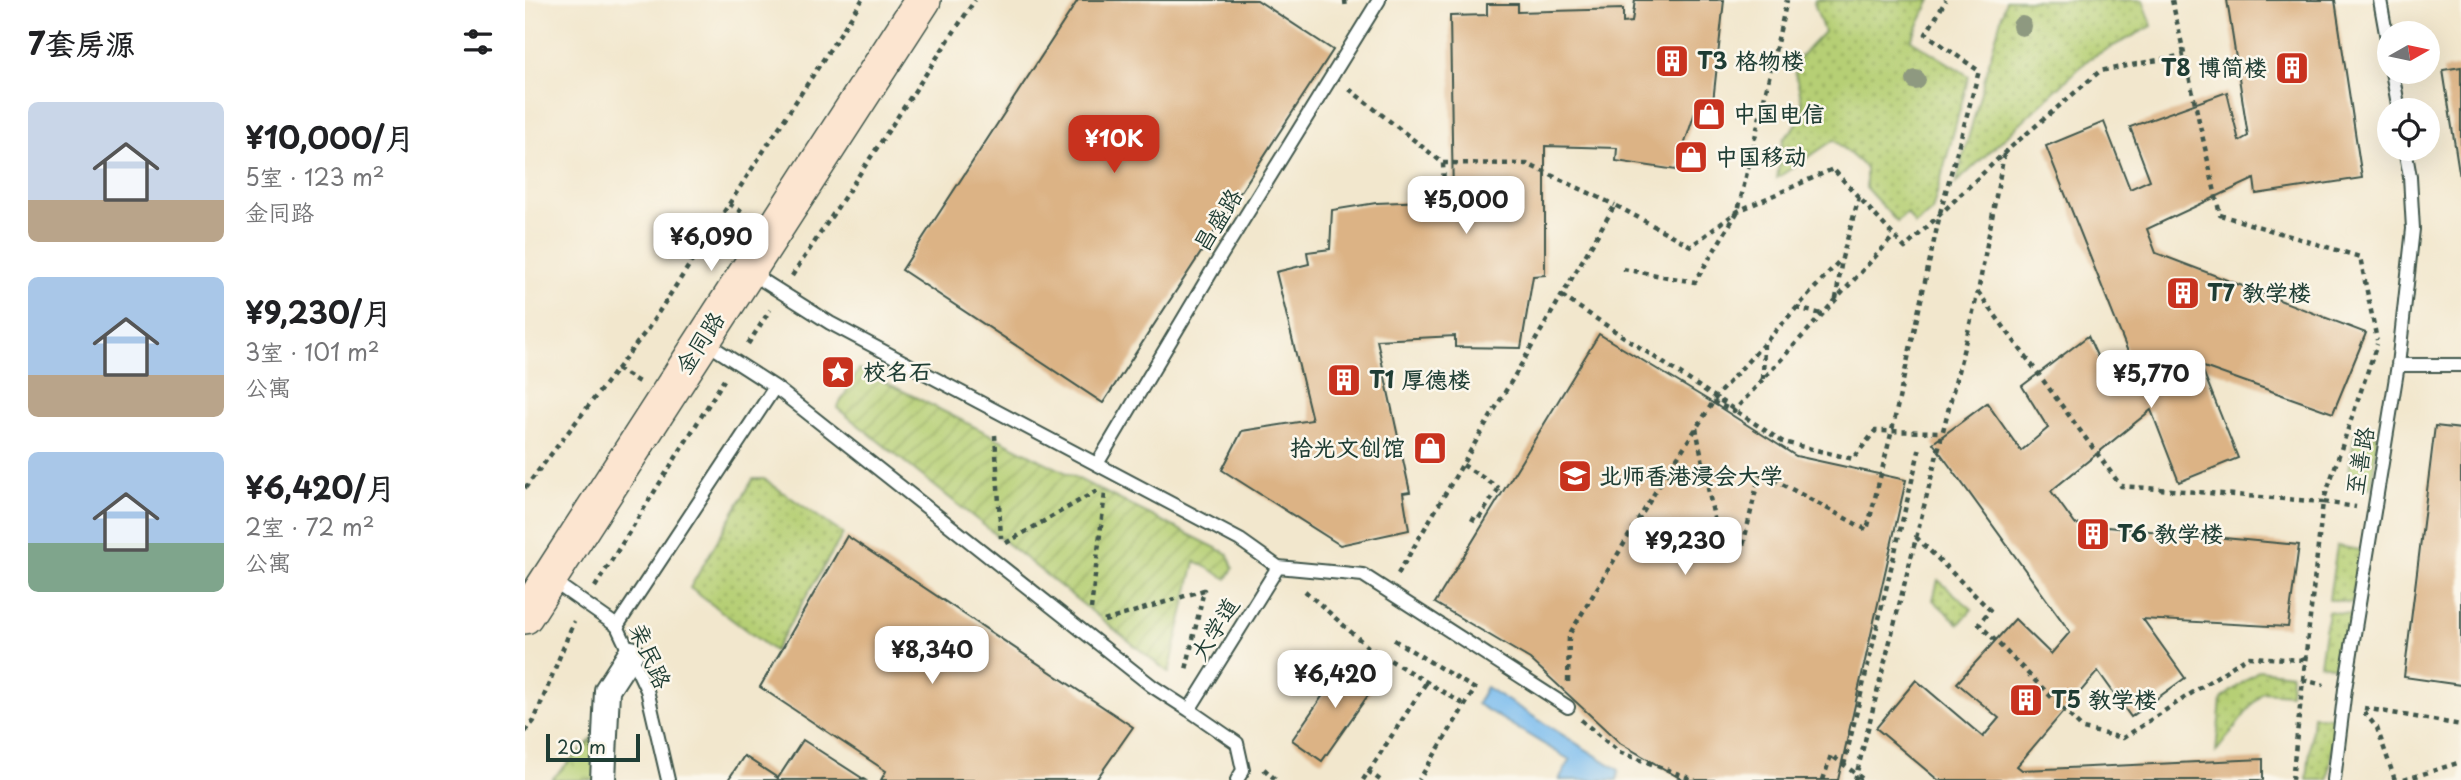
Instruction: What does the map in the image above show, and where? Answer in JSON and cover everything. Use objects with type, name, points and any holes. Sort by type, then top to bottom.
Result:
[{"type":"street","name":"金同路","points":[[525,616],[923,0]]},
{"type":"street","points":[[603,780],[607,690],[631,653]]},
{"type":"lane","name":"昌盛路","points":[[1097,464],[1219,259],[1379,0]]},
{"type":"lane","points":[[2380,0],[2384,21]]},
{"type":"lane","name":"至善路","points":[[2334,780],[2345,689],[2398,365],[2413,229],[2407,161]]},
{"type":"lane","points":[[747,270],[829,323],[1240,540],[1278,567],[1363,575],[1568,707]]},
{"type":"lane","points":[[702,340],[775,387],[1087,629],[1152,686],[1237,743],[1243,770],[1237,780]]},
{"type":"lane","points":[[2398,365],[2461,365]]},
{"type":"lane","points":[[617,626],[775,387]]},
{"type":"lane","name":"大学道","points":[[1184,707],[1278,567]]},
{"type":"lane","name":"亲民路","points":[[550,579],[617,626],[647,690],[668,780]]},
{"type":"path","points":[[525,488],[647,330],[862,0]]},
{"type":"path","points":[[1623,270],[1695,282],[1738,211],[1787,0]]},
{"type":"path","points":[[1696,428],[1720,548],[1742,550],[1760,472],[1867,530],[1940,214],[1979,71],[1926,34],[1946,0]]},
{"type":"path","points":[[2172,0],[2220,215],[2360,257],[2378,341]]},
{"type":"path","points":[[1332,75],[1443,163],[1527,164],[1615,205],[1691,246],[1738,211],[1833,169],[1905,248],[2004,153],[2100,71],[2184,55]]},
{"type":"path","points":[[1856,777],[1978,292],[2004,153]]},
{"type":"path","points":[[1443,163],[1444,187],[1512,186]]},
{"type":"path","points":[[1836,299],[1842,258],[1859,197]]},
{"type":"path","points":[[1389,590],[1615,205]]},
{"type":"path","points":[[1713,402],[1734,411],[1894,236]]},
{"type":"path","points":[[1695,780],[1619,752],[1568,707],[1569,635],[1713,402],[1842,258]]},
{"type":"path","points":[[1978,292],[2121,486],[2323,502],[2373,510]]},
{"type":"path","points":[[2303,680],[2323,502],[2378,341],[2405,292]]},
{"type":"path","points":[[1562,296],[1783,442],[1853,459],[1875,431],[1943,432]]},
{"type":"path","points":[[1796,308],[1822,314]]},
{"type":"path","points":[[1763,379],[1765,343]]},
{"type":"path","points":[[993,410],[1002,546],[1106,485],[1087,629],[1204,590],[1184,707]]},
{"type":"path","points":[[1844,765],[1920,447]]},
{"type":"path","points":[[1463,465],[1499,488],[1478,521],[1471,518]]},
{"type":"path","points":[[1916,537],[1990,610],[1979,624],[2083,729],[2123,738],[2246,657],[2305,660]]},
{"type":"path","points":[[1278,567],[1368,647],[1465,705]]},
{"type":"path","points":[[1394,640],[1475,689],[1419,780]]},
{"type":"path","points":[[1363,780],[1426,683]]},
{"type":"path","points":[[2360,707],[2461,725]]},
{"type":"path","points":[[2377,728],[2395,780]]},
{"type":"path","points":[[1823,780],[1831,755],[1856,777],[1864,780]]},
{"type":"path","points":[[2404,780],[2461,762]]},
{"type":"path","points":[[1369,771],[1380,780]]},
{"type":"green space","points":[[1815,0],[1931,0],[1911,40],[1969,76],[1932,211],[1915,225],[1907,213],[1897,222],[1866,188],[1866,168],[1834,140],[1777,178],[1783,139],[1793,129],[1802,112],[1794,63],[1824,32]]},
{"type":"green space","points":[[2006,0],[2143,0],[2152,26],[2090,58],[1956,183]]},
{"type":"green space","points":[[859,369],[1228,554],[1233,568],[1227,579],[1195,561],[1169,673],[837,408]]},
{"type":"green space","points":[[2355,432],[2378,435],[2371,488],[2347,485]]},
{"type":"green space","points":[[753,479],[764,479],[843,534],[774,651],[690,588]]},
{"type":"green space","points":[[2337,546],[2360,550],[2352,603],[2329,599]]},
{"type":"green space","points":[[1938,580],[1972,609],[1959,624],[1933,600]]},
{"type":"green space","points":[[2328,611],[2352,615],[2344,668],[2320,664]]},
{"type":"green space","points":[[2259,670],[2291,674],[2290,694],[2262,692],[2216,752],[2221,699]]},
{"type":"green space","points":[[2313,716],[2336,717],[2328,780],[2307,780]]},
{"type":"green space","points":[[598,733],[612,780],[551,780]]},
{"type":"water","points":[[1486,687],[1619,770],[1617,780],[1559,780],[1570,760],[1477,704]]},
{"type":"building","points":[[1078,0],[1257,0],[1333,50],[1103,403],[902,270]]},
{"type":"building","points":[[1635,0],[1724,0],[1713,102],[1699,100],[1676,170],[1616,161],[1617,148],[1545,146],[1545,275],[1533,276],[1521,348],[1455,347],[1455,336],[1377,340],[1410,492],[1403,493],[1409,530],[1340,545],[1222,470],[1242,431],[1312,420],[1276,272],[1309,264],[1307,252],[1330,249],[1332,210],[1376,203],[1453,200],[1450,16],[1487,15],[1487,4],[1518,4],[1518,12],[1623,9],[1623,23],[1632,22]]},
{"type":"building","points":[[2227,0],[2335,0],[2362,178],[2256,194],[2254,179],[2147,229],[2156,253],[2366,333],[2333,413],[2201,366],[2238,458],[2179,482],[2151,410],[2051,491],[2075,524],[2299,545],[2288,627],[2143,619],[2185,678],[2131,717],[2098,671],[2017,766],[2022,770],[2263,759],[2263,780],[1938,780],[1876,728],[1916,680],[1983,737],[1999,718],[1957,683],[2015,619],[2051,654],[2070,632],[1933,443],[1987,403],[2021,451],[2048,428],[2022,386],[2088,336],[2107,378],[2130,357],[2046,146],[2104,122],[2130,189],[2150,180],[2130,127],[2227,92],[2239,141],[2248,136]]},
{"type":"building","points":[[2461,67],[2461,177],[2460,178],[2443,70]]},
{"type":"building","points":[[1599,334],[1796,456],[1906,480],[1838,780],[1683,780],[1620,743],[1530,659],[1435,603]]},
{"type":"building","points":[[2435,426],[2461,429],[2461,685],[2404,677]]},
{"type":"building","points":[[847,536],[1133,727],[1096,780],[881,780],[886,771],[760,687]]},
{"type":"building","points":[[1348,659],[1378,681],[1322,761],[1292,740]]},
{"type":"building","points":[[803,740],[865,780],[728,780],[744,756],[778,778]]},
{"type":"place","name":"T3 格物楼","points":[[1672,61]]},
{"type":"place","name":"T8 博简楼","points":[[2292,68]]},
{"type":"place","name":"中国电信","points":[[1709,114]]},
{"type":"place","name":"中国移动","points":[[1691,157]]},
{"type":"place","name":"T7 教学楼","points":[[2183,293]]},
{"type":"place","name":"校名石","points":[[838,372]]},
{"type":"place","name":"T1 厚德楼","points":[[1344,380]]},
{"type":"place","name":"拾光文创馆","points":[[1430,448]]},
{"type":"place","name":"北师香港浸会大学","points":[[1575,476]]},
{"type":"place","name":"T6 教学楼","points":[[2093,534]]},
{"type":"place","name":"T5 教学楼","points":[[2026,700]]}]
